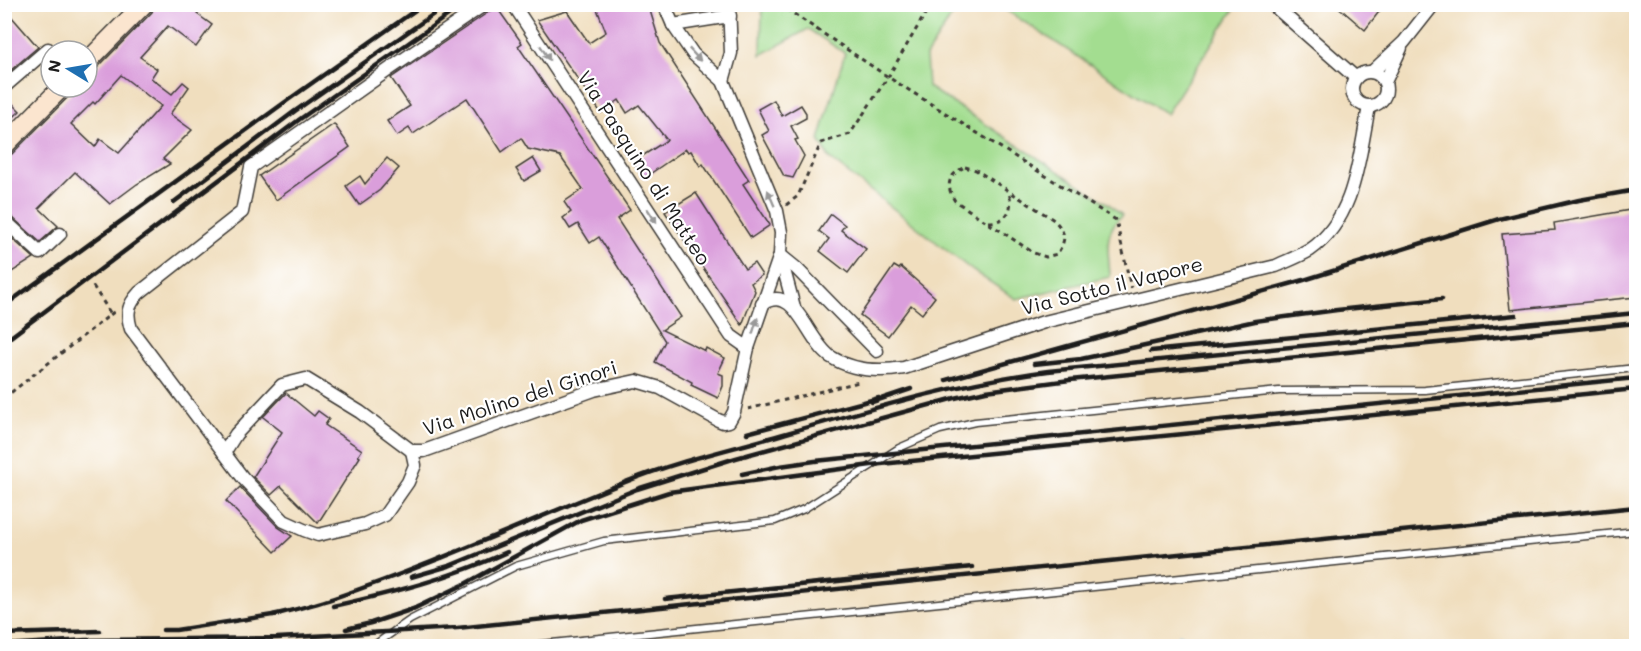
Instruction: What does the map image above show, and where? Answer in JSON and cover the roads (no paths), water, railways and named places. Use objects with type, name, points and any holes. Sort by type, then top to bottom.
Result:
[{"type":"main road","points":[[99,50],[144,4]]},
{"type":"main road","points":[[4,146],[50,99]]},
{"type":"street","name":"Via Molino del Ginori","points":[[412,451],[415,465],[408,482],[385,515],[365,524],[318,535],[284,521],[243,478],[131,328],[127,317],[130,303],[139,293],[242,212],[251,166],[486,4]]},
{"type":"street","name":"Via Pasquino di Matteo","points":[[513,4],[731,336],[748,348]]},
{"type":"street","points":[[664,4],[673,25],[693,54],[723,81],[777,211],[781,232],[780,255],[748,348]]},
{"type":"street","points":[[1272,4],[1356,78]]},
{"type":"street","points":[[1372,72],[1404,42],[1434,4]]},
{"type":"street","points":[[673,25],[729,10],[732,53],[723,81]]},
{"type":"street","points":[[1388,85],[1381,77],[1372,72],[1366,72],[1356,78],[1353,83],[1353,97],[1359,103],[1372,109],[1385,96],[1404,42]]},
{"type":"street","points":[[4,87],[39,57]]},
{"type":"street","name":"Via Sotto il Vapore","points":[[780,255],[794,307],[819,346],[832,357],[848,365],[887,371],[904,368],[1044,322],[1276,266],[1310,250],[1334,227],[1346,203],[1356,177],[1372,109]]},
{"type":"street","points":[[4,220],[40,253],[60,234]]},
{"type":"street","points":[[780,255],[796,268],[877,351]]},
{"type":"street","points":[[762,304],[777,297],[785,299],[794,307]]},
{"type":"street","name":"Via Molino del Ginori","points":[[225,453],[236,434],[282,385],[306,379],[360,412],[412,451],[424,451],[594,390],[636,381],[660,388],[723,422],[729,421],[734,412],[748,348]]},
{"type":"lane","points":[[373,646],[410,620],[516,566],[604,542],[775,521],[804,509],[899,448],[940,430],[975,422],[1279,392],[1425,390],[1636,368]]},
{"type":"lane","points":[[523,646],[1636,531]]},
{"type":"waterway","points":[[1180,636],[1188,646]]},
{"type":"railway","points":[[4,306],[424,4]]},
{"type":"railway","points":[[174,202],[295,111],[448,4]]},
{"type":"railway","points":[[4,342],[300,119],[464,4]]},
{"type":"railway","points":[[946,380],[1304,280],[1499,219],[1579,200],[1636,190]]},
{"type":"railway","points":[[1034,364],[1081,359],[1255,321],[1442,299]]},
{"type":"railway","points":[[273,615],[319,603],[371,585],[665,467],[946,390],[1048,371],[1636,313]]},
{"type":"railway","points":[[1151,351],[1516,315]]},
{"type":"railway","points":[[411,577],[449,566],[637,489],[736,458],[986,391],[1070,380],[1636,323]]},
{"type":"railway","points":[[742,474],[815,461],[1636,378]]},
{"type":"railway","points":[[872,402],[911,389]]},
{"type":"railway","points":[[346,629],[413,609],[463,585],[581,520],[669,492],[871,465],[1636,389]]},
{"type":"railway","points":[[747,433],[879,398]]},
{"type":"railway","points":[[4,645],[86,640],[277,638],[457,628],[1636,507]]},
{"type":"railway","points":[[333,606],[421,584],[464,570],[507,552]]},
{"type":"railway","points":[[665,599],[972,567]]},
{"type":"railway","points":[[163,630],[279,614]]},
{"type":"railway","points":[[4,634],[100,631]]}]
